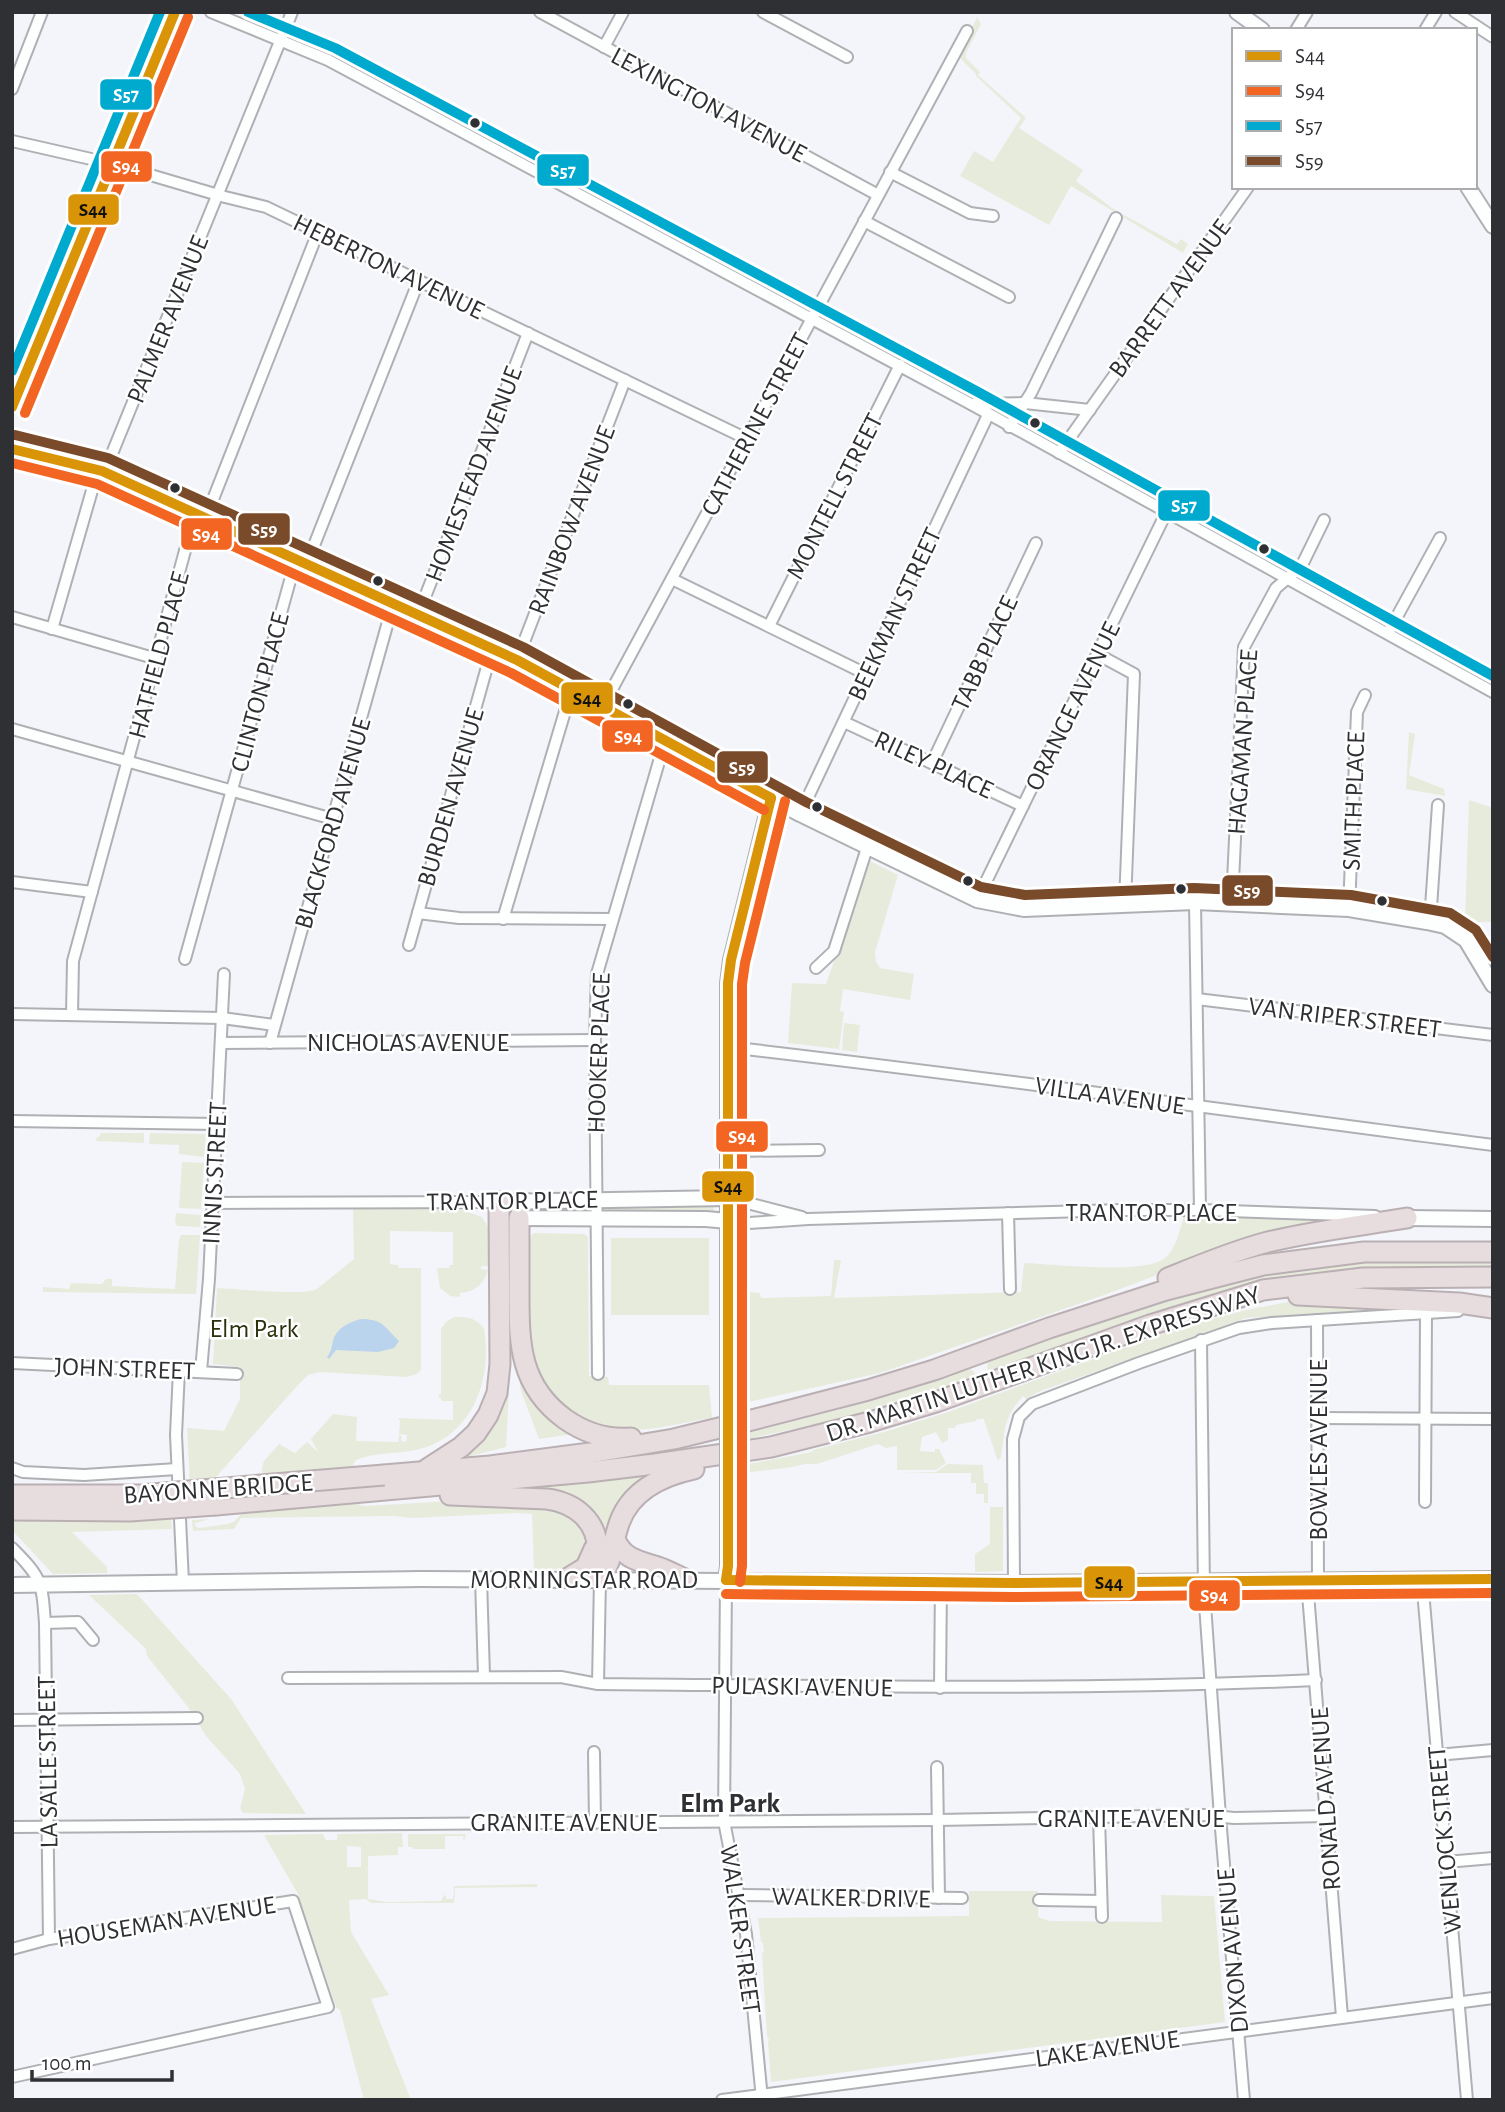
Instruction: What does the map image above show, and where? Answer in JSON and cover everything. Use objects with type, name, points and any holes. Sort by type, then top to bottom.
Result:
[{"type":"highway","points":[[512,1207],[520,1348],[526,1368],[540,1395],[569,1422],[595,1434],[621,1439],[652,1436],[674,1438]]},
{"type":"highway","points":[[424,1472],[461,1447],[476,1433],[488,1415],[497,1393],[512,1207]]},
{"type":"highway","points":[[1049,1328],[1243,1249],[1314,1232],[1407,1218]]},
{"type":"highway","name":"DR. MARTIN LUTHER KING JR. EXPRESSWAY","points":[[424,1472],[546,1459],[674,1438],[756,1419],[868,1390],[1166,1290],[1263,1265],[1364,1252],[1493,1252]]},
{"type":"highway","name":"DR. MARTIN LUTHER KING JR. EXPRESSWAY","points":[[385,1482],[622,1469],[771,1447],[936,1402],[1143,1327],[1263,1290],[1396,1276],[1493,1277]]},
{"type":"highway","points":[[1213,1305],[1300,1295],[1459,1303],[1493,1309]]},
{"type":"highway","points":[[600,1579],[611,1558],[620,1520],[635,1497],[651,1485],[681,1472],[771,1447]]},
{"type":"highway","name":"BAYONNE BRIDGE","points":[[12,1510],[142,1510],[385,1482],[424,1472]]},
{"type":"highway","points":[[385,1482],[415,1496],[457,1495],[558,1500],[572,1506],[589,1520],[595,1534],[598,1553],[596,1571],[600,1579]]},
{"type":"highway","name":"BAYONNE BRIDGE","points":[[12,1495],[139,1495],[385,1482]]},
{"type":"highway","points":[[568,1578],[588,1564],[593,1553],[595,1534]]},
{"type":"highway","points":[[615,1539],[619,1548],[629,1557],[685,1579]]},
{"type":"street","points":[[12,89],[42,12]]},
{"type":"street","points":[[12,408],[175,12]]},
{"type":"street","points":[[211,12],[328,60],[900,365],[1493,692]]},
{"type":"street","name":"PALMER AVENUE","points":[[52,629],[94,486],[109,461],[292,12]]},
{"type":"street","name":"LEXINGTON AVENUE","points":[[540,12],[878,195]]},
{"type":"street","points":[[604,47],[624,12]]},
{"type":"street","points":[[1237,12],[1259,28]]},
{"type":"street","points":[[1297,28],[1307,12]]},
{"type":"street","points":[[1426,28],[1436,12]]},
{"type":"street","points":[[1455,12],[1493,37]]},
{"type":"street","points":[[764,13],[846,57]]},
{"type":"street","name":"CATHERINE STREET","points":[[603,706],[967,31]]},
{"type":"street","name":"HEBERTON AVENUE","points":[[12,141],[113,164],[266,206],[747,439]]},
{"type":"street","points":[[890,172],[970,213],[993,216]]},
{"type":"street","name":"BARRETT AVENUE","points":[[1059,453],[1247,189]]},
{"type":"street","points":[[1470,189],[1488,209],[1493,226]]},
{"type":"street","points":[[1009,427],[1025,403],[1116,218]]},
{"type":"street","points":[[864,221],[1009,297]]},
{"type":"street","name":"HATFIELD PLACE","points":[[72,1015],[73,961],[192,525],[211,507],[318,232]]},
{"type":"street","name":"CLINTON PLACE","points":[[186,958],[290,577],[293,570],[311,553],[419,280]]},
{"type":"street","name":"HOMESTEAD AVENUE","points":[[418,615],[528,333]]},
{"type":"street","name":"MONTELL STREET","points":[[769,626],[900,365]]},
{"type":"street","name":"RAINBOW AVENUE","points":[[517,660],[625,380]]},
{"type":"street","points":[[971,404],[1025,403],[1090,410]]},
{"type":"street","name":"BEEKMAN STREET","points":[[800,814],[988,415]]},
{"type":"street","points":[[12,449],[102,471],[517,660],[800,814],[977,900],[1024,909],[1232,903],[1349,909],[1430,922],[1453,929],[1466,940],[1493,985]]},
{"type":"street","name":"ORANGE AVENUE","points":[[977,900],[1167,511]]},
{"type":"street","name":"HAGAMAN PLACE","points":[[1232,903],[1244,647],[1276,587],[1301,567],[1324,520]]},
{"type":"street","points":[[1388,633],[1440,538]]},
{"type":"street","name":"TABB PLACE","points":[[933,763],[1036,542]]},
{"type":"street","points":[[672,579],[866,674]]},
{"type":"street","name":"BLACKFORD AVENUE","points":[[271,1043],[393,604]]},
{"type":"street","points":[[12,617],[157,659]]},
{"type":"street","name":"BURDEN AVENUE","points":[[409,946],[492,649]]},
{"type":"street","points":[[1097,654],[1134,674],[1125,904]]},
{"type":"street","points":[[503,919],[572,688]]},
{"type":"street","name":"SMITH PLACE","points":[[1349,909],[1357,712],[1364,695]]},
{"type":"street","name":"RILEY PLACE","points":[[844,722],[1023,806]]},
{"type":"street","points":[[12,729],[333,819]]},
{"type":"street","name":"HOOKER PLACE","points":[[598,1374],[595,1040],[597,974],[665,741]]},
{"type":"street","name":"WALKER STREET","points":[[762,2097],[746,1934],[724,1821],[724,1685],[728,1566],[728,982],[771,798]]},
{"type":"street","points":[[1430,922],[1438,805]]},
{"type":"street","points":[[816,968],[834,951],[867,848]]},
{"type":"street","points":[[12,882],[92,892]]},
{"type":"street","points":[[1195,902],[1200,1210]]},
{"type":"street","points":[[418,912],[459,918],[612,919]]},
{"type":"street","name":"INNIS STREET","points":[[201,1371],[213,1202],[224,974]]},
{"type":"street","name":"VAN RIPER STREET","points":[[1197,999],[1493,1035]]},
{"type":"street","name":"NICHOLAS AVENUE","points":[[12,1014],[222,1018],[274,1025]]},
{"type":"street","name":"NICHOLAS AVENUE","points":[[221,1043],[595,1040]]},
{"type":"street","name":"VILLA AVENUE","points":[[728,1047],[1037,1084],[1493,1145]]},
{"type":"street","points":[[12,1121],[217,1124]]},
{"type":"street","points":[[728,1151],[819,1150]]},
{"type":"street","name":"TRANTOR PLACE","points":[[213,1202],[512,1207],[596,1199],[728,1198],[808,1219]]},
{"type":"street","name":"TRANTOR PLACE","points":[[512,1207],[596,1219],[706,1219],[749,1223],[1009,1213],[1200,1210],[1493,1219]]},
{"type":"street","points":[[1009,1213],[1010,1289]]},
{"type":"street","points":[[1014,1583],[1013,1438],[1016,1423],[1023,1411],[1038,1400],[1223,1332],[1256,1325],[1493,1309]]},
{"type":"street","points":[[1425,1502],[1426,1313]]},
{"type":"street","name":"BOWLES AVENUE","points":[[1313,1581],[1318,1320]]},
{"type":"street","name":"DIXON AVENUE","points":[[1201,1340],[1203,1582],[1244,2100]]},
{"type":"street","name":"JOHN STREET","points":[[12,1363],[237,1374]]},
{"type":"street","points":[[179,1370],[176,1435],[183,1582]]},
{"type":"street","points":[[1318,1418],[1493,1419]]},
{"type":"street","points":[[12,1468],[23,1472],[84,1475],[177,1469]]},
{"type":"street","points":[[12,1548],[31,1567],[42,1585]]},
{"type":"street","name":"MORNINGSTAR ROAD","points":[[12,1585],[568,1578],[1014,1583],[1493,1579]]},
{"type":"street","points":[[481,1579],[484,1676]]},
{"type":"street","points":[[598,1684],[600,1579]]},
{"type":"street","name":"WENLOCK STREET","points":[[1422,1579],[1467,2100]]},
{"type":"street","name":"RONALD AVENUE","points":[[1313,1581],[1316,1681],[1342,2017]]},
{"type":"street","points":[[940,1688],[941,1582]]},
{"type":"street","name":"LA SALLE STREET","points":[[42,1585],[45,1623],[49,1939]]},
{"type":"street","points":[[45,1623],[78,1622],[93,1640]]},
{"type":"street","name":"PULASKI AVENUE","points":[[288,1678],[561,1677],[598,1684],[940,1688],[1316,1681]]},
{"type":"street","points":[[12,1720],[197,1718]]},
{"type":"street","points":[[1437,1755],[1493,1750]]},
{"type":"street","points":[[594,1752],[595,1822]]},
{"type":"street","points":[[937,1767],[939,1898]]},
{"type":"street","name":"GRANITE AVENUE","points":[[12,1827],[1326,1816]]},
{"type":"street","points":[[1099,1818],[1102,1917]]},
{"type":"street","points":[[1446,1862],[1493,1858]]},
{"type":"street","name":"WALKER DRIVE","points":[[740,1895],[962,1898]]},
{"type":"street","name":"HOUSEMAN AVENUE","points":[[12,1949],[49,1939],[293,1900],[328,2007],[12,2077]]},
{"type":"street","points":[[1039,1900],[1101,1901]]},
{"type":"street","name":"LAKE AVENUE","points":[[722,2100],[762,2097],[1239,2030],[1493,1998]]},
{"type":"green space","points":[[977,17],[981,24],[966,58],[980,72],[978,75],[1026,118],[1019,128],[1083,170],[1076,181],[1115,210],[1177,244],[1181,239],[1188,244],[1183,253],[1071,186],[1049,225],[960,176],[974,151],[993,162],[1021,118],[959,57]]},
{"type":"green space","points":[[1409,732],[1415,734],[1409,775],[1444,789],[1445,796],[1406,789]]},
{"type":"green space","points":[[1469,800],[1493,808],[1493,922],[1465,922]]},
{"type":"green space","points":[[870,861],[898,875],[875,952],[880,968],[914,974],[910,1000],[843,989],[840,1011],[844,1012],[839,1049],[788,1043],[792,983],[826,984]]},
{"type":"green space","points":[[844,1023],[860,1025],[857,1052],[842,1050]]},
{"type":"green space","points":[[101,1133],[144,1133],[144,1143],[96,1141]]},
{"type":"green space","points":[[150,1133],[206,1134],[204,1157],[179,1154],[179,1145],[149,1144]]},
{"type":"green space","points":[[182,1162],[204,1163],[201,1209],[179,1208]]},
{"type":"green space","points":[[714,1204],[714,1213],[608,1213],[608,1205]]},
{"type":"green space","points":[[353,1208],[468,1209],[468,1212],[482,1217],[488,1227],[488,1266],[481,1266],[481,1269],[488,1270],[484,1279],[474,1289],[460,1293],[460,1297],[450,1296],[440,1288],[437,1268],[449,1268],[453,1265],[453,1232],[390,1231],[390,1264],[398,1265],[399,1268],[421,1268],[421,1370],[406,1377],[320,1372],[308,1375],[215,1478],[190,1487],[187,1428],[224,1431],[240,1399],[240,1367],[213,1364],[217,1288],[284,1292],[317,1289],[354,1259]]},
{"type":"green space","points":[[176,1213],[201,1215],[200,1227],[177,1226]]},
{"type":"green space","points":[[1185,1213],[1337,1220],[1228,1248],[1107,1294],[880,1373],[744,1403],[743,1300],[740,1300],[739,1269],[743,1269],[743,1293],[744,1273],[747,1272],[749,1292],[760,1293],[761,1298],[831,1296],[834,1260],[841,1260],[834,1298],[1021,1292],[1024,1263],[1119,1267],[1155,1263],[1165,1258],[1172,1249]]},
{"type":"green space","points":[[534,1233],[584,1234],[588,1237],[589,1376],[608,1377],[609,1385],[709,1385],[712,1418],[658,1428],[626,1430],[591,1422],[560,1403],[539,1375],[528,1340],[528,1248]]},
{"type":"green space","points":[[181,1235],[200,1235],[196,1294],[43,1292],[43,1287],[69,1289],[71,1283],[102,1284],[106,1279],[112,1279],[112,1286],[175,1289]]},
{"type":"green space","points":[[611,1238],[709,1238],[709,1315],[611,1315]]},
{"type":"green space","points":[[1493,1259],[1493,1270],[1310,1277],[1307,1274],[1301,1275],[1152,1314],[992,1373],[987,1368],[988,1361],[1143,1305],[1247,1276],[1336,1262]]},
{"type":"green space","points":[[1293,1301],[1401,1308],[1246,1318],[1038,1392],[1026,1399],[1023,1396],[1008,1418],[998,1461],[983,1417],[948,1428],[948,1440],[942,1443],[936,1432],[922,1437],[920,1451],[935,1452],[935,1449],[939,1449],[946,1463],[936,1470],[897,1470],[897,1446],[886,1448],[878,1444],[817,1464],[743,1473],[743,1465],[812,1452],[948,1412],[1178,1328]]},
{"type":"green space","points":[[509,1311],[510,1372],[506,1447],[463,1458],[462,1454],[477,1441]]},
{"type":"green space","points":[[454,1317],[471,1318],[484,1329],[485,1368],[474,1404],[464,1420],[451,1433],[435,1443],[416,1450],[378,1454],[356,1460],[353,1464],[359,1505],[451,1501],[548,1505],[572,1515],[588,1535],[589,1557],[570,1568],[581,1561],[568,1568],[534,1570],[532,1514],[517,1513],[413,1518],[241,1518],[234,1529],[193,1531],[192,1520],[210,1519],[195,1523],[199,1528],[228,1524],[241,1514],[264,1511],[264,1461],[279,1444],[295,1453],[307,1442],[318,1452],[311,1439],[333,1414],[357,1417],[356,1441],[398,1442],[399,1435],[402,1436],[401,1441],[406,1442],[407,1435],[399,1434],[398,1418],[453,1420],[453,1401],[442,1401],[438,1395],[441,1394],[441,1329]]},
{"type":"green space","points":[[516,1353],[573,1434],[539,1439],[521,1391]]},
{"type":"green space","points":[[969,1368],[975,1373],[974,1379],[853,1416],[743,1440],[743,1434],[842,1409]]},
{"type":"green space","points":[[948,1464],[983,1465],[984,1483],[988,1483],[988,1503],[984,1503],[984,1494],[976,1494],[976,1483],[971,1483],[971,1473],[896,1473],[936,1472]]},
{"type":"green space","points":[[649,1475],[650,1479],[610,1549],[586,1505],[570,1496],[513,1488]]},
{"type":"green space","points":[[990,1507],[1003,1507],[1003,1571],[975,1572],[975,1554],[990,1544]]},
{"type":"green space","points":[[12,1520],[171,1520],[172,1529],[72,1532],[107,1567],[107,1573],[53,1574],[12,1530]]},
{"type":"green space","points":[[137,1594],[231,1699],[306,1814],[243,1813],[240,1808],[245,1789],[240,1774],[206,1736],[188,1707],[147,1656],[146,1649],[89,1595]]},
{"type":"green space","points":[[402,1833],[403,1847],[398,1847],[398,1855],[368,1856],[368,1899],[387,1902],[441,1901],[445,1894],[446,1899],[453,1899],[454,1886],[537,1884],[537,1887],[455,1888],[454,1903],[371,1903],[366,1899],[349,1900],[351,1932],[389,1995],[371,1999],[411,2100],[364,2100],[340,2010],[336,2007],[298,1894],[264,1835],[323,1834],[326,1840],[337,1840],[337,1834]],"holes":[[[347,1846],[361,1847],[361,1867],[347,1867]]]},
{"type":"green space","points":[[408,1834],[466,1834],[464,1842],[463,1836],[445,1836],[445,1849],[413,1849],[408,1847]]},
{"type":"green space","points":[[969,1891],[1038,1891],[1038,1917],[1050,1921],[1162,1922],[1161,1895],[1214,1896],[1225,2022],[771,2082],[762,1954],[764,1951],[758,1918],[969,1916]]},
{"type":"water","points":[[361,1319],[379,1323],[399,1341],[394,1348],[378,1352],[336,1350],[329,1359],[327,1357],[337,1332]]},
{"type":"transit line","name":"S57","points":[[12,371],[160,12]]},
{"type":"transit line","name":"S44","points":[[12,407],[175,12]]},
{"type":"transit line","name":"S57","points":[[248,12],[335,48],[978,392],[1493,676]]},
{"type":"transit line","name":"S94","points":[[25,413],[188,17]]},
{"type":"transit line","name":"S59","points":[[15,435],[108,458],[523,647],[806,802],[981,887],[1025,895],[1194,888],[1351,895],[1450,913],[1476,930],[1493,957]]},
{"type":"transit line","name":"S44","points":[[12,449],[102,471],[517,660],[771,798]]},
{"type":"transit line","name":"S94","points":[[12,463],[97,484],[511,673],[764,810]]},
{"type":"transit line","name":"S44","points":[[726,1580],[728,983],[731,960],[771,798]]},
{"type":"transit line","name":"S94","points":[[740,1582],[742,984],[785,801]]},
{"type":"transit line","name":"S44","points":[[726,1580],[1014,1583],[1493,1579]]},
{"type":"transit line","name":"S94","points":[[726,1594],[1014,1597],[1493,1593]]},
{"type":"district","name":"Elm Park","points":[[730,1802]]}]
